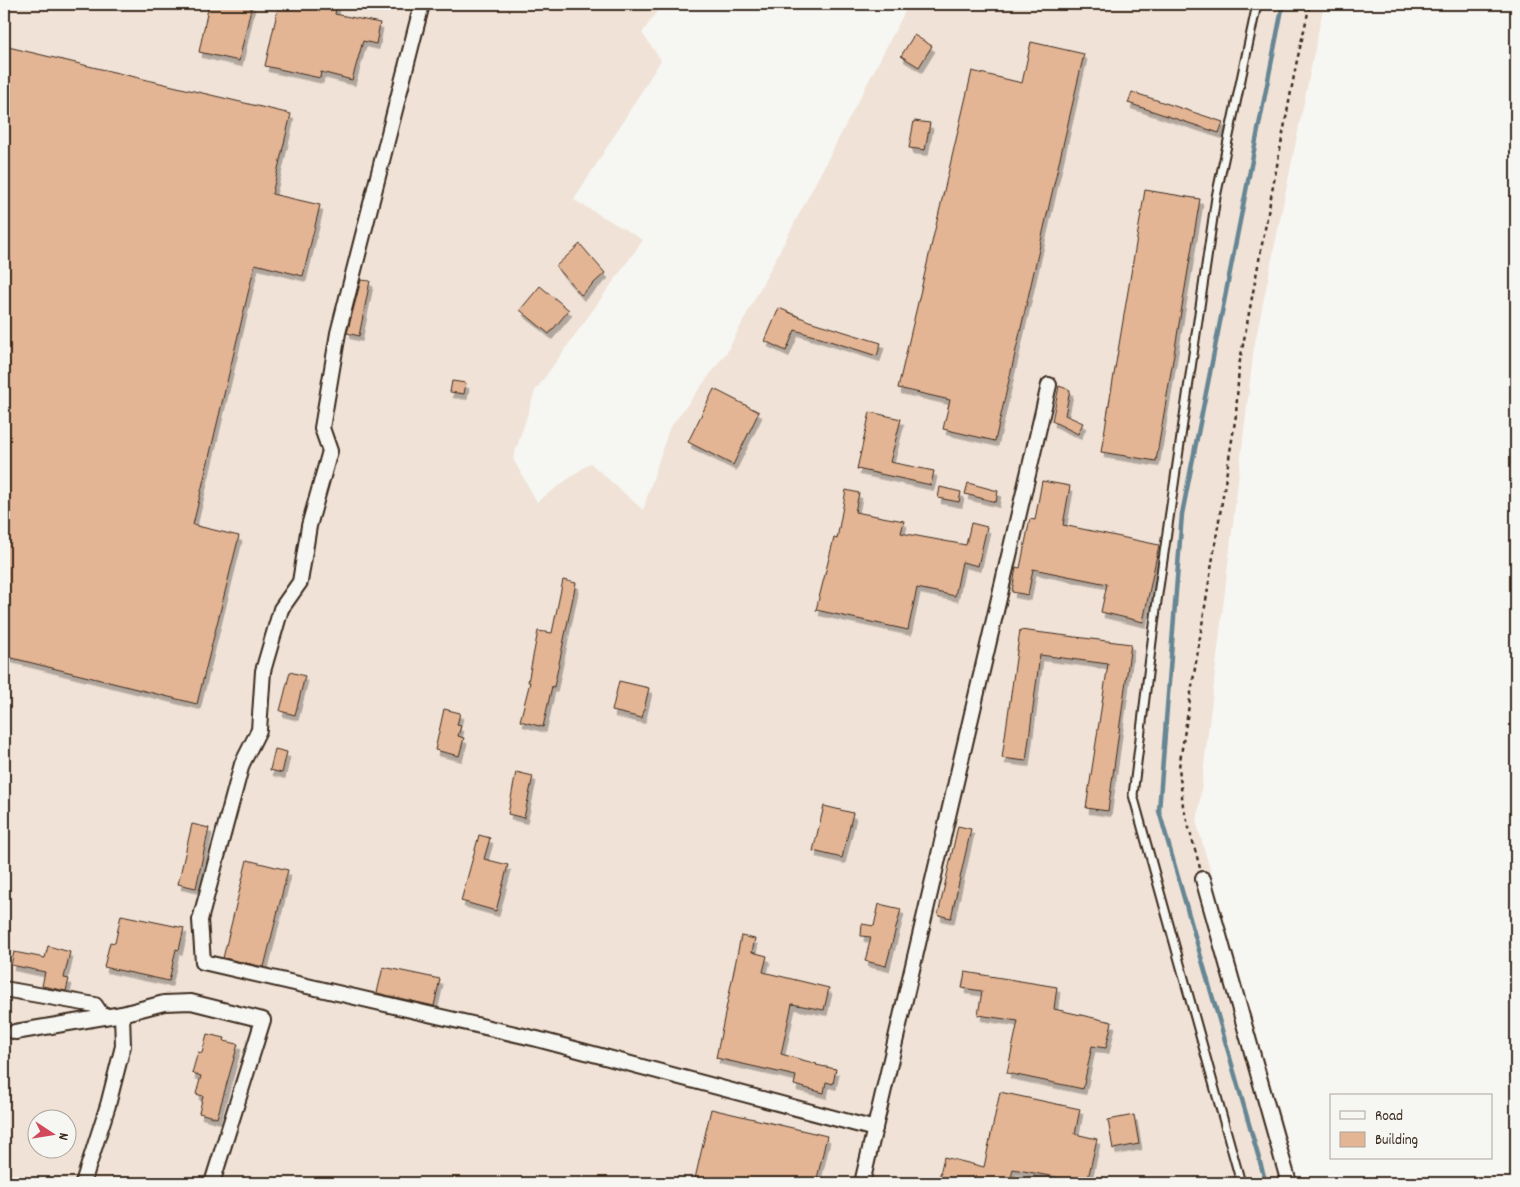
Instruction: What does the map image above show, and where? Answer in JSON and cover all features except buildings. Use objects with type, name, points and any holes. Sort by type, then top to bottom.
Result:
[{"type":"street","points":[[422,4],[338,333],[322,428],[330,451],[309,526],[300,582],[281,609],[278,618],[263,671],[259,730],[242,764],[200,920],[203,962],[537,1040],[875,1129]]},
{"type":"street","points":[[862,1183],[1049,385]]},
{"type":"street","points":[[1202,879],[1289,1183]]},
{"type":"street","points":[[4,989],[95,1005],[103,1017]]},
{"type":"street","points":[[15,1032],[122,1014],[164,1003],[192,1002],[262,1020],[212,1183]]},
{"type":"street","points":[[83,1183],[108,1105],[123,1046],[122,1014]]},
{"type":"lane","points":[[1241,1183],[1134,795],[1156,601],[1216,197],[1257,4]]},
{"type":"path","points":[[1202,879],[1183,806],[1179,767],[1236,415],[1239,366],[1296,65],[1310,4]]},
{"type":"shaded area","points":[[4,4],[662,4],[642,33],[661,60],[574,200],[643,240],[535,391],[513,459],[537,502],[590,463],[643,510],[669,429],[727,352],[909,4],[1324,4],[1254,347],[1197,824],[1299,1183],[4,1183]]},
{"type":"waterway","points":[[1266,1183],[1159,811],[1182,514],[1283,4]]}]
